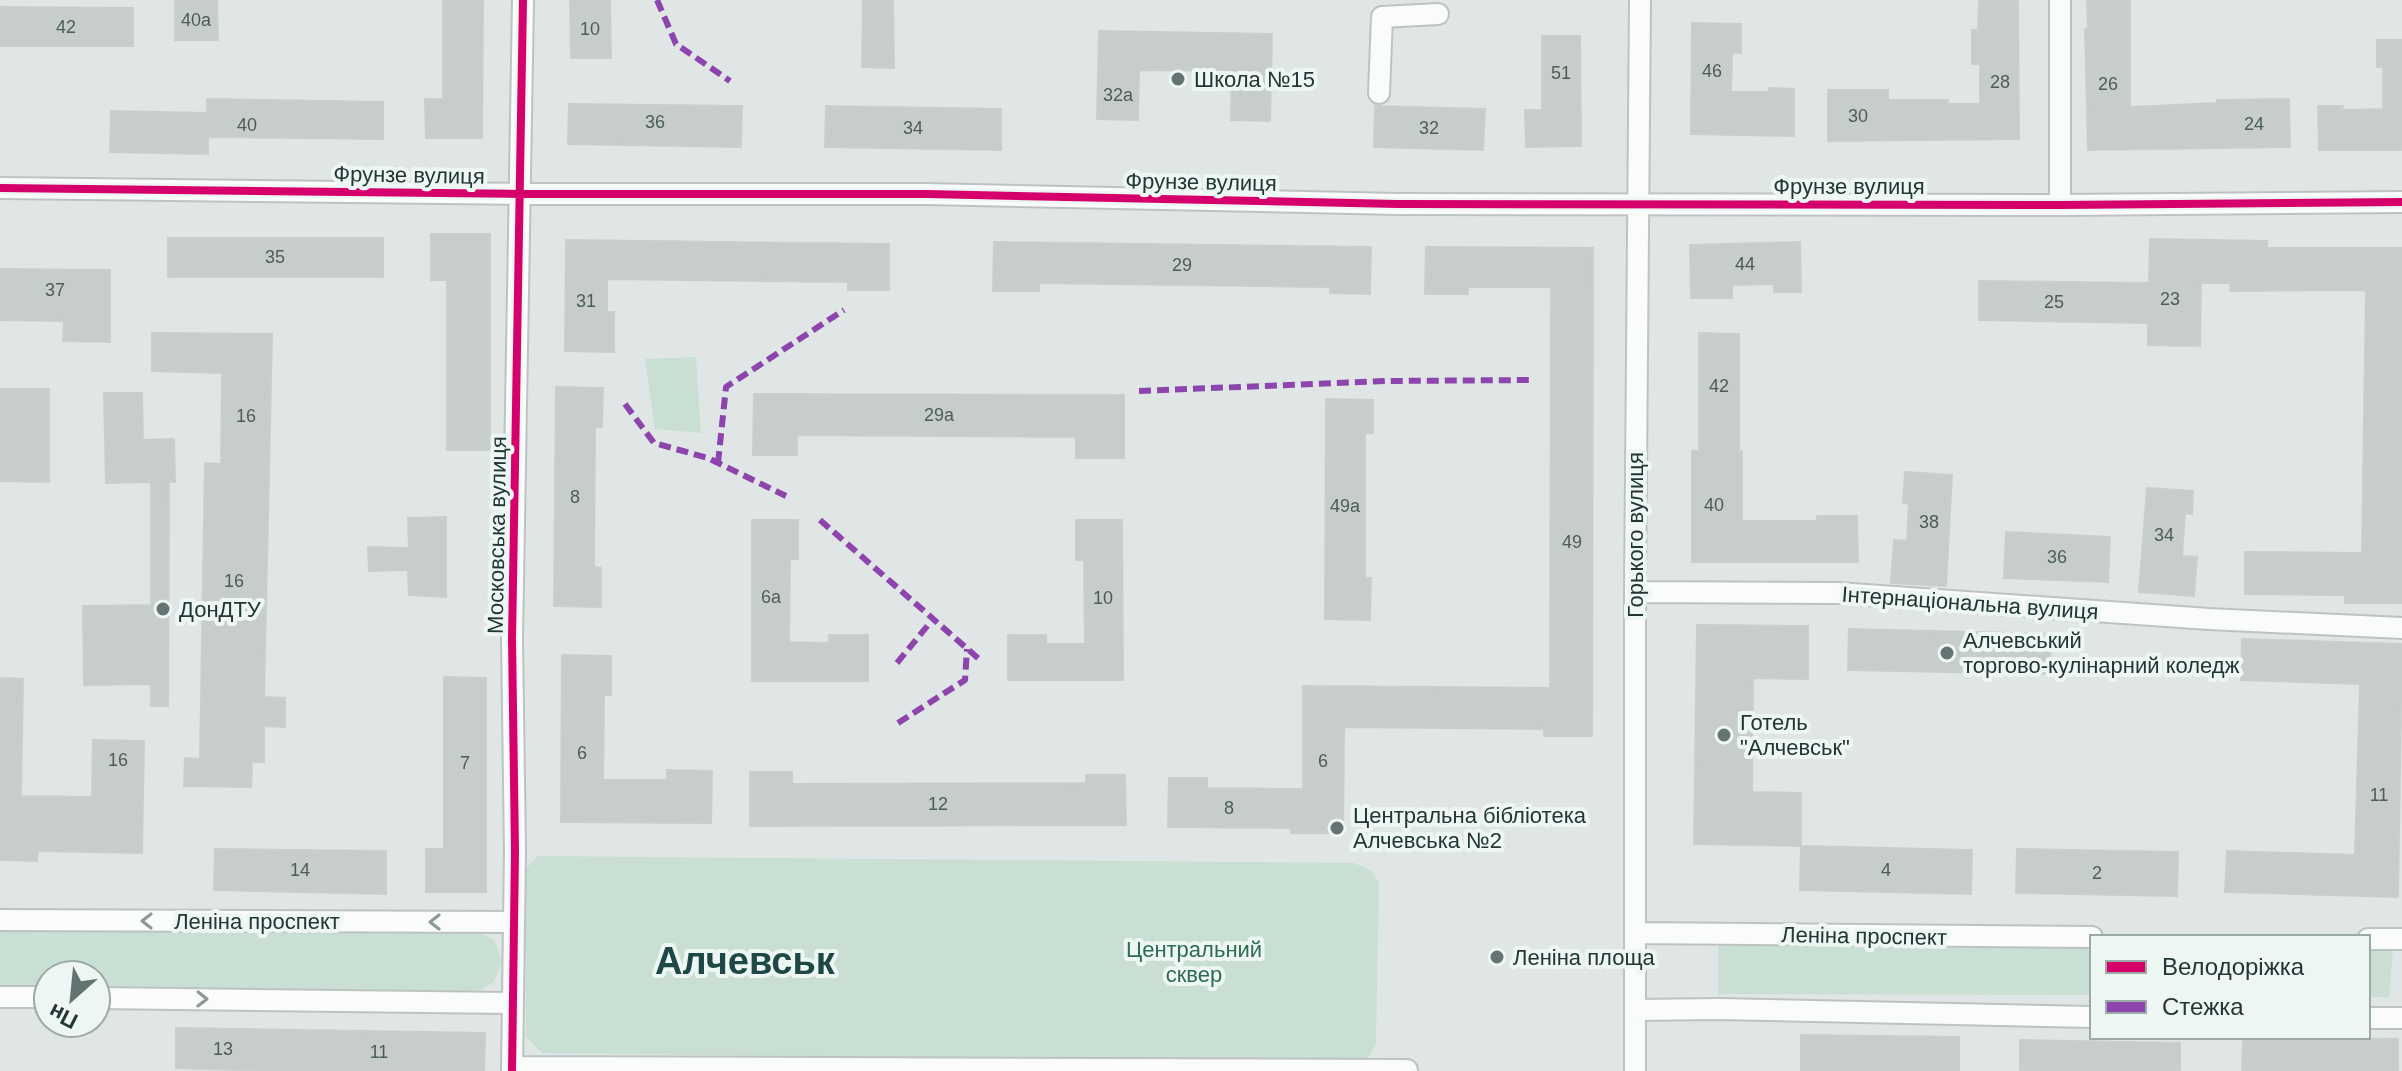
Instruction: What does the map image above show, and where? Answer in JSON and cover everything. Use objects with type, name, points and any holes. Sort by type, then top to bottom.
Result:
[{"type":"street","name":"Московська вулиця","points":[[512,1069],[512,639],[523,0]]},
{"type":"street","name":"Горького вулиця","points":[[1635,1071],[1640,0]]},
{"type":"street","points":[[2060,0],[2060,205]]},
{"type":"street","points":[[1379,93],[1382,17],[1438,14]]},
{"type":"street","name":"Фрунзе вулиця","points":[[0,188],[521,194],[927,194],[1398,204],[2402,202]]},
{"type":"street","name":"Інтернаціональна вулиця","points":[[1635,592],[1837,593],[2209,619],[2402,628]]},
{"type":"street","name":"Леніна проспект","points":[[0,920],[513,922]]},
{"type":"street","name":"Леніна проспект","points":[[1635,933],[2090,937]]},
{"type":"street","points":[[2370,939],[2402,939]]},
{"type":"street","points":[[0,997],[32,997]]},
{"type":"street","points":[[112,998],[512,1003]]},
{"type":"street","points":[[1635,1010],[1734,1009],[2090,1017]]},
{"type":"street","points":[[2370,1018],[2402,1018]]},
{"type":"street","points":[[512,1069],[1407,1070]]},
{"type":"green space","points":[[696,357],[701,433],[655,429],[645,359]]},
{"type":"green space","name":"Центральний сквер","points":[[538,856],[1354,863],[1371,870],[1379,883],[1376,1043],[1369,1056],[1351,1064],[542,1053],[526,1037],[525,869]]},
{"type":"green space","points":[[0,928],[479,932],[494,940],[502,961],[494,982],[479,991],[112,987],[112,959],[32,959],[32,986],[0,986]]},
{"type":"green space","points":[[1718,943],[2090,946],[2090,995],[1718,994]]},
{"type":"green space","points":[[2370,949],[2393,949],[2389,997],[2370,997]]},
{"type":"building","points":[[175,0],[217,0],[218,40],[175,40]]},
{"type":"building","points":[[443,0],[483,0],[482,138],[426,138],[425,99],[443,99]]},
{"type":"building","points":[[570,0],[610,0],[611,58],[571,58]]},
{"type":"building","points":[[863,0],[893,0],[894,68],[862,67]]},
{"type":"building","points":[[1979,0],[2018,0],[2019,139],[1828,141],[1828,90],[1888,90],[1888,100],[1948,100],[1948,104],[1980,104],[1980,64],[1972,64],[1972,30],[1978,30]]},
{"type":"building","points":[[2087,0],[2130,0],[2130,107],[2217,103],[2217,100],[2289,99],[2290,147],[2088,150]]},
{"type":"building","points":[[0,7],[133,8],[133,46],[0,46]]},
{"type":"building","points":[[1692,23],[1741,24],[1741,53],[1732,53],[1731,92],[1794,89],[1794,136],[1691,134]]},
{"type":"building","points":[[1099,31],[1272,34],[1270,121],[1231,120],[1232,71],[1139,70],[1138,120],[1097,119]]},
{"type":"building","points":[[1542,36],[1580,36],[1581,146],[1526,147],[1525,110],[1542,110]]},
{"type":"building","points":[[2377,40],[2402,40],[2402,150],[2319,150],[2318,106],[2343,106],[2342,110],[2383,109],[2383,67],[2377,67]]},
{"type":"building","points":[[207,99],[383,102],[383,139],[208,137],[208,154],[110,152],[111,111],[207,113]]},
{"type":"building","points":[[569,104],[742,106],[741,147],[568,144]]},
{"type":"building","points":[[826,106],[1001,109],[1001,150],[825,147]]},
{"type":"building","points":[[1375,106],[1485,109],[1483,150],[1374,147]]},
{"type":"building","points":[[431,234],[490,234],[490,450],[447,450],[447,280],[431,280]]},
{"type":"building","points":[[168,238],[383,238],[383,277],[168,277]]},
{"type":"building","points":[[2150,239],[2267,241],[2267,248],[2402,248],[2402,603],[2345,603],[2345,595],[2245,594],[2245,552],[2362,553],[2366,290],[2230,291],[2231,283],[2201,283],[2200,346],[2148,345],[2148,323],[1979,320],[1979,281],[2149,283]]},
{"type":"building","points":[[566,240],[889,244],[889,290],[848,290],[848,282],[607,279],[607,312],[614,312],[614,352],[565,351]]},
{"type":"building","points":[[994,242],[1371,247],[1370,294],[1330,293],[1330,287],[1039,283],[1039,291],[993,291]]},
{"type":"building","points":[[1800,242],[1801,292],[1774,292],[1774,284],[1732,285],[1732,298],[1691,298],[1690,245]]},
{"type":"building","points":[[1426,247],[1593,248],[1592,736],[1544,736],[1544,729],[1344,727],[1343,833],[1291,833],[1291,828],[1168,827],[1169,778],[1207,778],[1207,788],[1303,789],[1303,686],[1550,688],[1551,287],[1468,287],[1468,294],[1425,294]]},
{"type":"building","points":[[0,269],[110,270],[110,342],[63,341],[64,321],[0,320]]},
{"type":"building","points":[[152,333],[272,334],[264,697],[285,698],[285,727],[264,726],[264,762],[252,762],[251,787],[184,786],[185,758],[200,759],[205,463],[221,464],[222,373],[152,371]]},
{"type":"building","points":[[1699,333],[1739,334],[1742,521],[1817,521],[1817,516],[1857,516],[1858,562],[1692,562],[1692,451],[1699,451]]},
{"type":"building","points":[[556,387],[603,388],[602,427],[595,427],[594,567],[601,568],[601,607],[554,606]]},
{"type":"building","points":[[0,389],[49,389],[49,482],[0,481]]},
{"type":"building","points":[[104,393],[142,393],[143,440],[174,439],[175,482],[169,482],[168,706],[151,706],[151,684],[84,685],[83,606],[151,605],[151,482],[106,483]]},
{"type":"building","points":[[754,394],[1124,395],[1124,458],[1076,458],[1076,437],[797,435],[797,455],[753,455]]},
{"type":"building","points":[[1326,399],[1373,400],[1373,433],[1365,433],[1365,578],[1371,578],[1370,620],[1325,619]]},
{"type":"building","points":[[1905,472],[1952,475],[1946,586],[1891,583],[1894,540],[1907,541],[1909,504],[1903,503]]},
{"type":"building","points":[[2147,488],[2193,491],[2192,514],[2185,513],[2182,556],[2197,557],[2194,596],[2139,592]]},
{"type":"building","points":[[446,517],[446,597],[409,595],[408,570],[369,571],[368,547],[409,548],[408,518]]},
{"type":"building","points":[[752,520],[798,520],[798,559],[790,559],[789,642],[829,643],[829,635],[868,635],[868,681],[752,681]]},
{"type":"building","points":[[1076,520],[1122,520],[1123,680],[1008,680],[1008,635],[1046,635],[1046,644],[1085,644],[1084,560],[1076,560]]},
{"type":"building","points":[[2006,532],[2110,537],[2108,582],[2004,578]]},
{"type":"building","name":"Готель \"Алчевськ\"","points":[[1697,625],[1808,626],[1808,679],[1753,678],[1752,792],[1801,793],[1801,846],[1694,844]]},
{"type":"building","points":[[1849,629],[2051,634],[2050,674],[1848,670]]},
{"type":"building","points":[[2242,639],[2402,644],[2398,897],[2225,892],[2227,851],[2355,855],[2360,684],[2241,680]]},
{"type":"building","points":[[562,655],[611,656],[611,695],[604,695],[603,780],[667,780],[667,770],[712,771],[711,823],[561,822]]},
{"type":"building","points":[[444,677],[486,678],[486,892],[426,892],[426,849],[444,849]]},
{"type":"building","points":[[0,678],[23,679],[21,796],[92,797],[93,740],[144,741],[142,853],[38,851],[37,861],[0,860]]},
{"type":"building","points":[[750,772],[792,772],[792,784],[1086,783],[1086,775],[1125,775],[1126,825],[750,826]]},
{"type":"building","points":[[1801,846],[1972,850],[1971,894],[1800,890]]},
{"type":"building","points":[[215,849],[386,851],[386,894],[214,890]]},
{"type":"building","points":[[2017,849],[2178,852],[2177,896],[2016,893]]},
{"type":"building","points":[[176,1028],[485,1033],[484,1071],[176,1068]]},
{"type":"building","points":[[1801,1035],[1959,1037],[1959,1071],[1801,1071]]},
{"type":"building","points":[[2243,1039],[2398,1039],[2398,1071],[2242,1071]]},
{"type":"building","points":[[2020,1040],[2180,1043],[2180,1071],[2020,1071]]},
{"type":"marked path","points":[[657,0],[676,44],[730,81]]},
{"type":"marked path","points":[[718,463],[726,387],[844,310]]},
{"type":"marked path","points":[[1139,391],[1387,381],[1529,380]]},
{"type":"marked path","points":[[625,404],[654,443],[708,458],[786,496]]},
{"type":"marked path","points":[[820,520],[979,659]]},
{"type":"marked path","points":[[897,663],[933,619]]},
{"type":"marked path","points":[[898,723],[965,680],[967,649]]},
{"type":"cycle path","points":[[512,1071],[515,851],[512,639],[523,0]]},
{"type":"cycle path","points":[[0,188],[521,194],[927,194],[1398,204],[2402,202]]},
{"type":"place","name":"Школа №15","points":[[1178,79]]},
{"type":"place","name":"ДонДТУ","points":[[163,609]]},
{"type":"place","name":"Алчевський торгово-кулінарний коледж","points":[[1947,653]]},
{"type":"place","name":"Готель \"Алчевськ\"","points":[[1724,735]]},
{"type":"place","name":"Центральна бібліотека Алчевська №2","points":[[1337,828]]},
{"type":"place","name":"Леніна площа","points":[[1497,957]]},
{"type":"district","name":"Алчевськ","points":[[745,961]]}]
